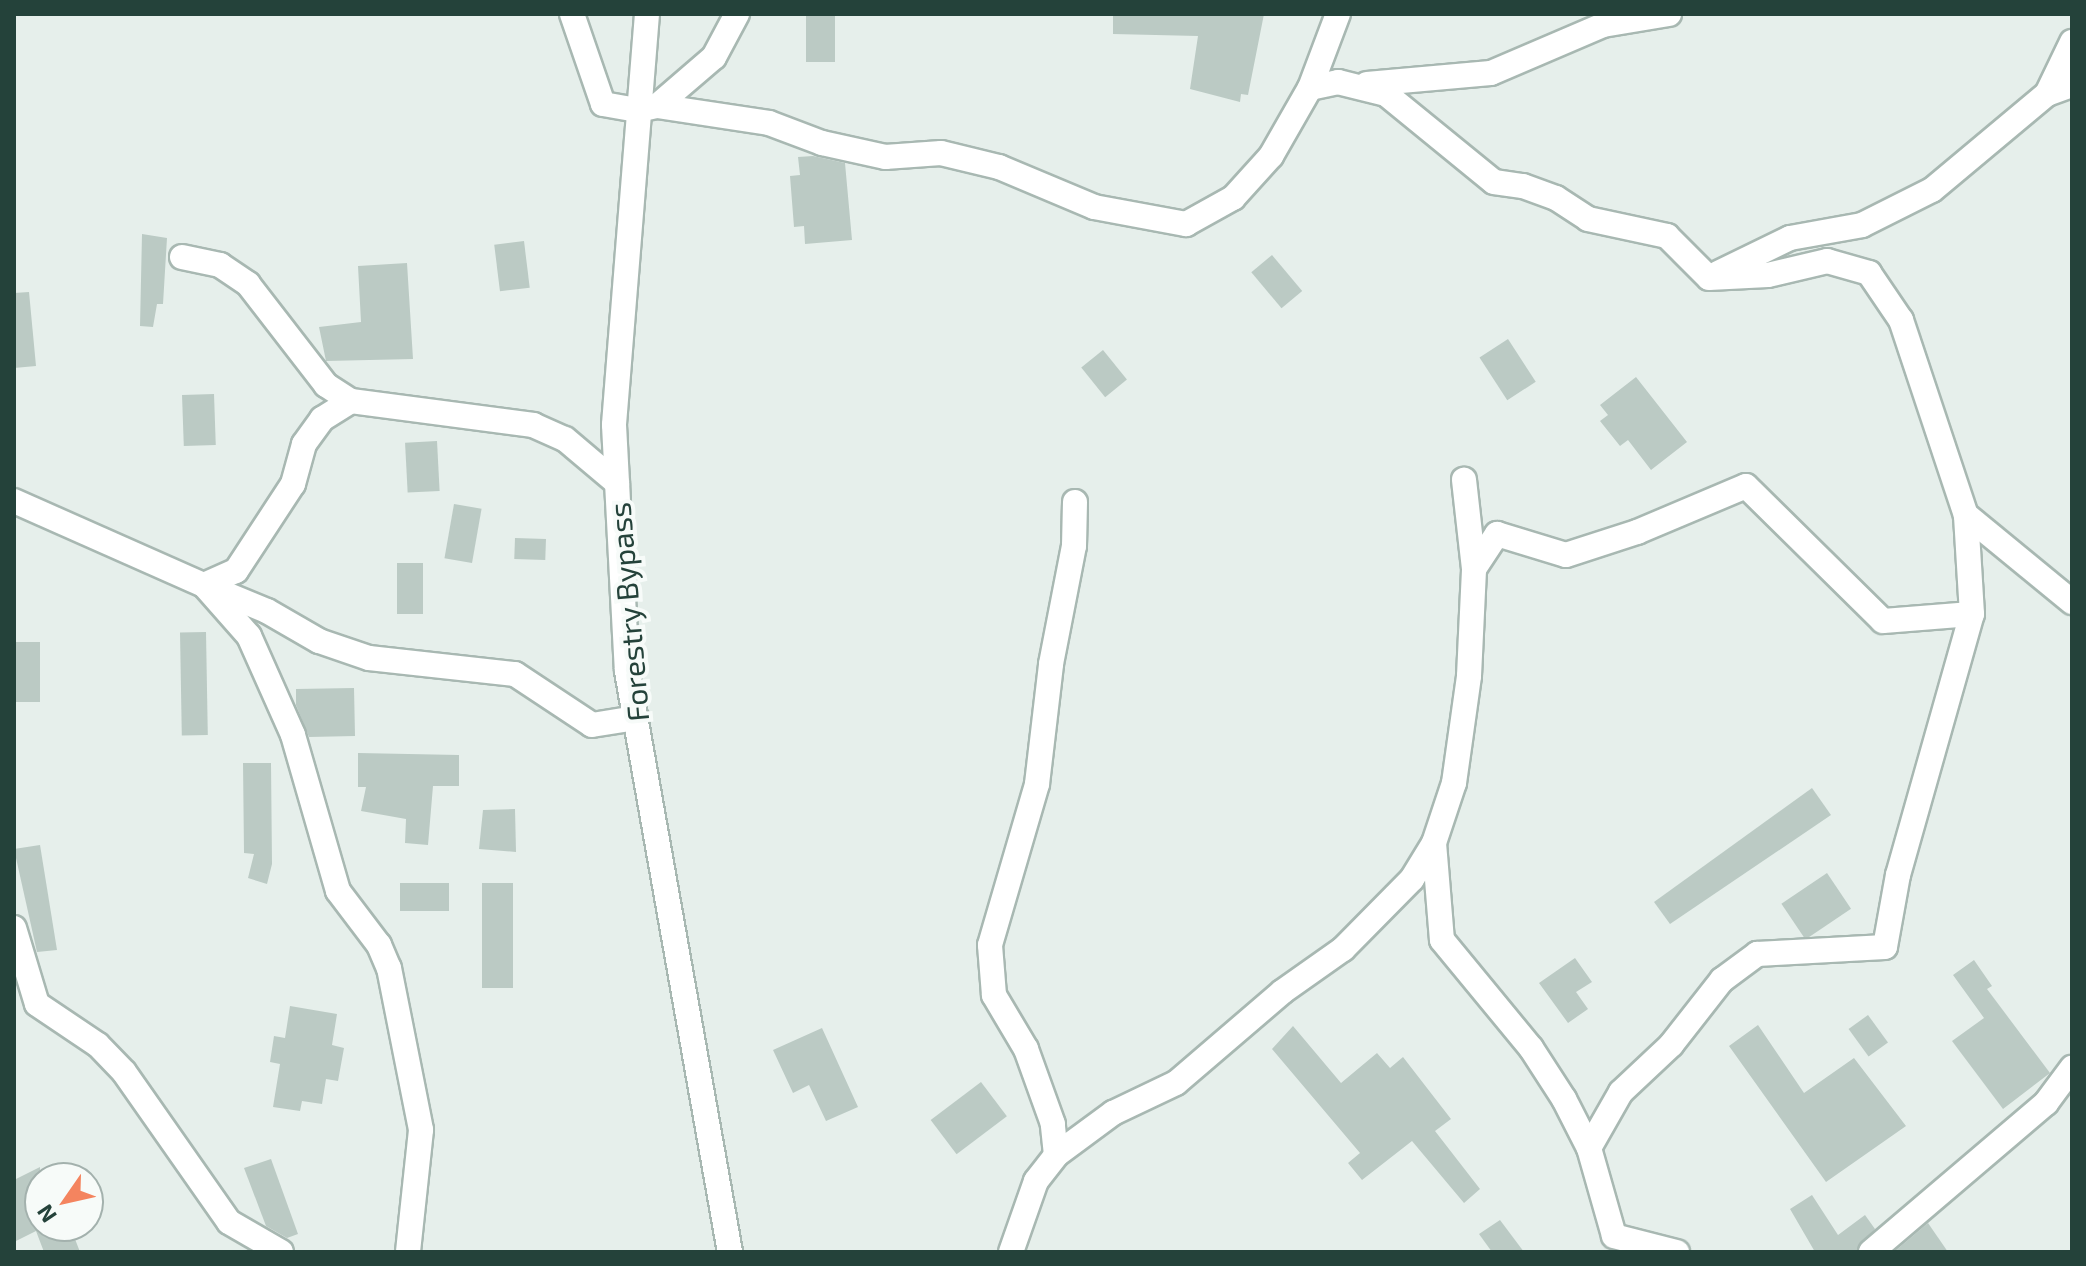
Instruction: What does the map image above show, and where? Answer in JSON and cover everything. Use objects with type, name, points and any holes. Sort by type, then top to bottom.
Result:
[{"type":"street","points":[[572,14],[603,104],[769,123],[822,143],[885,157],[941,153],[999,167],[1094,207],[1186,224],[1233,198],[1261,166],[1310,88],[1338,14]]},
{"type":"street","name":"Forestry Bypass","points":[[647,14],[647,108],[614,425],[627,671],[730,1252]]},
{"type":"street","points":[[647,108],[714,57],[737,14]]},
{"type":"street","points":[[1310,88],[1338,82],[1361,85],[1491,73],[1603,25],[1669,14]]},
{"type":"street","points":[[2047,94],[2072,42]]},
{"type":"street","points":[[1361,85],[1410,111],[1494,182],[1556,198],[1588,219],[1667,236],[1709,278],[1768,275],[1827,261],[1869,273],[1901,320],[1966,515],[1972,614],[1898,875],[1885,947],[1757,954],[1722,980],[1671,1045],[1621,1092],[1589,1148]]},
{"type":"street","points":[[1709,278],[1790,238],[1862,225],[1932,190],[2047,94],[2072,85]]},
{"type":"street","points":[[182,257],[220,265],[248,284],[326,385],[351,401],[533,425],[565,439],[617,483]]},
{"type":"street","points":[[204,585],[236,571],[293,484],[304,444],[322,419],[351,401]]},
{"type":"street","points":[[1011,1252],[1036,1181],[1056,1155],[1113,1113],[1176,1083],[1282,992],[1343,949],[1412,879],[1434,843],[1454,783],[1469,676],[1474,569],[1464,480]]},
{"type":"street","points":[[1474,569],[1497,534],[1566,555],[1637,532],[1746,486],[1883,621],[1972,614]]},
{"type":"street","points":[[14,501],[267,611],[319,641],[369,658],[515,674],[592,725],[636,718]]},
{"type":"street","points":[[1056,1155],[1053,1124],[1026,1049],[994,995],[990,945],[1037,784],[1051,664],[1074,546],[1075,502]]},
{"type":"street","points":[[1966,515],[2072,602]]},
{"type":"street","points":[[204,585],[249,636],[293,735],[338,891],[379,945],[389,968],[421,1130],[408,1252]]},
{"type":"street","points":[[1434,843],[1442,940],[1531,1048],[1589,1148],[1614,1236],[1677,1252]]},
{"type":"street","points":[[14,928],[37,1004],[98,1045],[124,1072],[229,1222],[281,1252]]},
{"type":"street","points":[[1871,1252],[2046,1103],[2072,1068]]},
{"type":"building","points":[[806,14],[835,14],[835,62],[806,62]]},
{"type":"building","points":[[1113,14],[1264,14],[1248,95],[1241,94],[1240,102],[1190,89],[1198,36],[1113,34]]},
{"type":"building","points":[[813,156],[845,163],[852,240],[805,244],[804,226],[794,227],[790,176],[800,175],[798,157]]},
{"type":"building","points":[[142,234],[167,238],[163,304],[157,304],[153,327],[140,326]]},
{"type":"building","points":[[524,241],[530,288],[500,291],[494,245]]},
{"type":"building","points":[[1272,255],[1302,291],[1282,308],[1251,272]]},
{"type":"building","points":[[407,263],[413,359],[326,361],[319,327],[361,322],[358,266]]},
{"type":"building","points":[[29,292],[36,366],[14,368],[14,293]]},
{"type":"building","points":[[1508,339],[1536,382],[1507,400],[1479,358]]},
{"type":"building","points":[[1103,350],[1127,380],[1105,397],[1081,368]]},
{"type":"building","points":[[1636,377],[1687,442],[1651,470],[1628,440],[1620,446],[1600,421],[1608,415],[1600,405]]},
{"type":"building","points":[[214,394],[216,445],[184,446],[182,395]]},
{"type":"building","points":[[437,441],[440,491],[408,493],[405,443]]},
{"type":"building","points":[[454,504],[482,509],[472,563],[444,558]]},
{"type":"building","points":[[515,538],[546,539],[545,560],[514,559]]},
{"type":"building","points":[[397,563],[423,563],[423,614],[397,614]]},
{"type":"building","points":[[180,632],[206,632],[208,735],[182,735]]},
{"type":"building","points":[[14,642],[40,642],[40,702],[14,702]]},
{"type":"building","points":[[354,688],[355,736],[309,737],[296,705],[296,689]]},
{"type":"building","points":[[358,753],[459,755],[459,786],[433,786],[428,845],[405,843],[406,819],[361,811],[366,787],[358,787]]},
{"type":"building","points":[[243,763],[271,763],[272,864],[267,884],[248,878],[254,854],[244,853]]},
{"type":"building","points":[[1812,788],[1831,815],[1670,924],[1654,902]]},
{"type":"building","points":[[515,809],[516,852],[479,849],[483,810]]},
{"type":"building","points":[[40,845],[57,950],[37,952],[14,849]]},
{"type":"building","points":[[1827,873],[1851,909],[1805,939],[1781,904]]},
{"type":"building","points":[[400,883],[449,883],[449,911],[400,911]]},
{"type":"building","points":[[482,883],[513,883],[513,988],[482,988]]},
{"type":"building","points":[[1575,958],[1592,982],[1576,992],[1588,1009],[1568,1023],[1539,983]]},
{"type":"building","points":[[1974,960],[1992,986],[1987,989],[2050,1073],[2003,1109],[1952,1041],[1984,1018],[1953,975]]},
{"type":"building","points":[[290,1006],[337,1014],[332,1045],[344,1048],[338,1081],[326,1079],[322,1104],[302,1101],[300,1111],[273,1107],[280,1064],[270,1062],[274,1036],[285,1038]]},
{"type":"building","points":[[1868,1015],[1888,1043],[1869,1057],[1849,1029]]},
{"type":"building","points":[[1758,1025],[1804,1093],[1854,1058],[1906,1126],[1826,1182],[1729,1046]]},
{"type":"building","points":[[1293,1026],[1341,1083],[1377,1053],[1390,1068],[1403,1057],[1451,1119],[1435,1131],[1480,1189],[1464,1203],[1412,1141],[1362,1180],[1348,1163],[1360,1153],[1272,1049]]},
{"type":"building","points":[[822,1028],[858,1107],[826,1121],[809,1085],[793,1093],[773,1050]]},
{"type":"building","points":[[981,1082],[1007,1116],[957,1154],[931,1120]]},
{"type":"building","points":[[271,1159],[298,1234],[287,1238],[266,1226],[244,1168]]},
{"type":"building","points":[[24,1175],[24,1237],[14,1242],[14,1180]]},
{"type":"building","points":[[1812,1195],[1838,1235],[1865,1215],[1875,1229],[1856,1252],[1815,1252],[1790,1209]]},
{"type":"building","points":[[1500,1220],[1524,1252],[1492,1252],[1479,1234]]},
{"type":"building","points":[[1928,1223],[1948,1252],[1894,1252]]},
{"type":"building","points":[[40,1242],[76,1242],[80,1252],[44,1252]]}]
